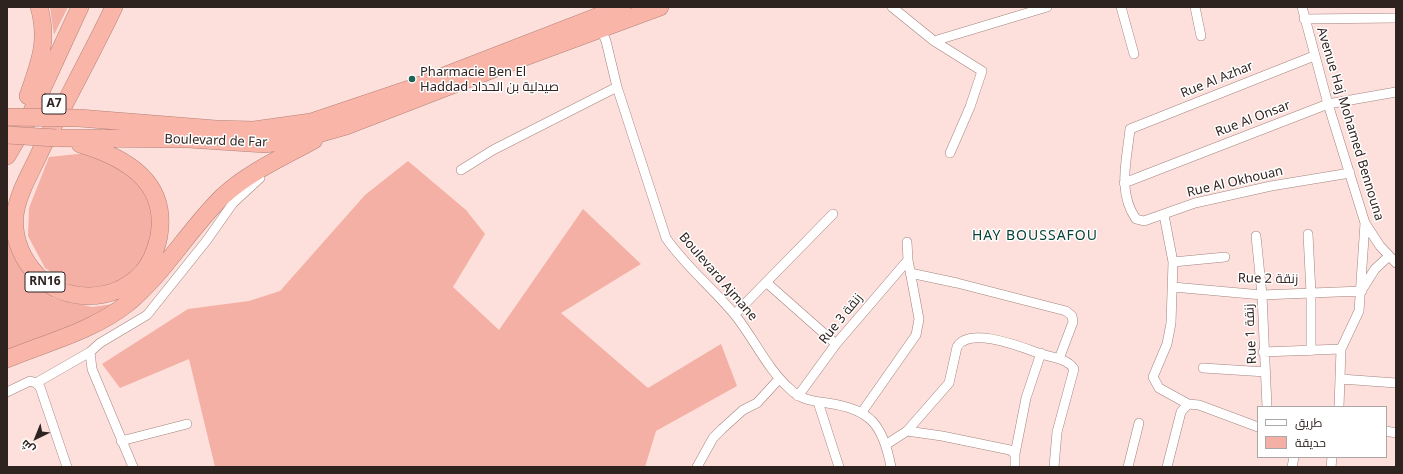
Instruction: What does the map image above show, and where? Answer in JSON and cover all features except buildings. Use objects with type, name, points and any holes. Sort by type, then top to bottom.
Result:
[{"type":"highway","points":[[7,155],[42,50],[44,28],[39,7]]},
{"type":"highway","name":"A7","points":[[7,155],[27,122],[80,7]]},
{"type":"highway","name":"A7","points":[[7,201],[102,7]]},
{"type":"highway","name":"RN16","points":[[7,134],[56,138],[102,150],[124,162],[140,174],[154,192],[160,211],[161,225],[157,245],[141,274],[122,288],[96,297],[72,295],[46,283],[28,265],[16,240],[15,215],[20,196],[67,98],[114,7]]},
{"type":"highway","name":"Boulevard de Far","points":[[9,117],[79,118],[216,129],[254,130],[311,122],[418,86],[622,7]]},
{"type":"highway","name":"Boulevard de Far","points":[[56,138],[188,140],[265,144],[304,138],[329,132],[660,7]]},
{"type":"highway","points":[[7,359],[94,325],[128,303],[166,265],[224,196],[257,171],[329,132]]},
{"type":"street","points":[[892,7],[934,41],[982,71],[970,107],[950,153]]},
{"type":"street","points":[[934,41],[1047,7]]},
{"type":"street","points":[[1121,7],[1134,54]]},
{"type":"street","points":[[1195,7],[1201,36]]},
{"type":"street","name":"Avenue Haj Mohamed Bennouna","points":[[1302,7],[1314,56],[1365,223],[1389,256],[1396,263]]},
{"type":"street","points":[[1304,19],[1396,18]]},
{"type":"street","name":"Boulevard Ajmane","points":[[600,29],[606,41],[617,87],[666,238],[681,258],[734,314],[751,335],[771,369],[779,379],[798,396],[818,402],[851,407],[862,412],[872,421],[887,444],[891,467]]},
{"type":"street","name":"Rue Al Azhar","points":[[1124,183],[1130,129],[1314,56]]},
{"type":"street","points":[[461,170],[493,150],[617,87]]},
{"type":"street","name":"Rue Al Onsar","points":[[1124,183],[1328,104],[1396,92]]},
{"type":"street","points":[[7,392],[30,381],[36,382],[90,352],[100,343],[147,315],[207,240],[233,203],[245,190],[291,153]]},
{"type":"street","name":"Rue Al Okhouan","points":[[1124,183],[1126,202],[1131,212],[1139,221],[1164,215],[1195,203],[1271,186],[1350,173]]},
{"type":"street","points":[[734,314],[767,283],[833,214]]},
{"type":"street","points":[[1164,215],[1173,262],[1173,287],[1169,336],[1153,377],[1158,388],[1188,404],[1199,405],[1257,427]]},
{"type":"street","points":[[1339,406],[1341,379],[1340,349],[1358,316],[1361,294],[1365,223]]},
{"type":"street","points":[[1308,234],[1311,293],[1311,351]]},
{"type":"street","name":"Rue 1 زنقة","points":[[1256,236],[1262,295],[1263,352],[1266,372],[1267,406]]},
{"type":"street","points":[[862,412],[918,330],[920,319],[910,273],[907,242]]},
{"type":"street","points":[[1173,262],[1225,256]]},
{"type":"street","points":[[1361,294],[1369,276],[1380,262],[1389,256]]},
{"type":"street","name":"Rue 3 زنقة","points":[[798,396],[836,344],[908,260]]},
{"type":"street","points":[[910,273],[957,283],[1066,312],[1072,316],[1073,322],[1058,359]]},
{"type":"street","points":[[767,283],[836,344]]},
{"type":"street","name":"Rue 2 زنقة","points":[[1173,287],[1262,295],[1311,293],[1361,294]]},
{"type":"street","points":[[887,444],[906,431],[949,383],[957,347],[960,342],[970,339],[995,340],[1008,342],[1069,363],[1074,369],[1057,432],[1054,467]]},
{"type":"street","points":[[1263,352],[1340,349]]},
{"type":"street","points":[[90,352],[92,369],[133,467]]},
{"type":"street","points":[[1015,467],[1015,454],[1026,398],[1041,353]]},
{"type":"street","points":[[1203,368],[1266,372]]},
{"type":"street","points":[[696,467],[713,438],[743,410],[757,403],[779,379]]},
{"type":"street","points":[[1341,379],[1396,383]]},
{"type":"street","points":[[36,382],[40,387],[67,467]]},
{"type":"street","points":[[818,402],[840,467]]},
{"type":"street","points":[[1167,467],[1182,412],[1188,404]]},
{"type":"street","points":[[1128,467],[1139,423]]},
{"type":"street","points":[[121,441],[187,424]]},
{"type":"street","points":[[906,431],[1002,447],[1015,454]]},
{"type":"green space","points":[[50,7],[68,7],[54,35]]},
{"type":"green space","points":[[87,153],[120,168],[143,184],[154,202],[150,247],[140,262],[124,279],[100,287],[73,287],[45,268],[28,236],[29,208],[49,157]]},
{"type":"green space","points":[[408,161],[466,210],[485,234],[453,287],[499,330],[583,209],[641,264],[561,313],[648,388],[721,344],[737,386],[656,431],[645,467],[215,467],[189,359],[120,388],[102,364],[188,309],[249,301],[280,291],[365,195]]},
{"type":"green space","points":[[9,241],[21,268],[54,298],[92,307],[120,303],[99,315],[7,353],[7,245]]},
{"type":"place","name":"Pharmacie Ben El Haddad صيدلية بن الحداد","points":[[412,79]]},
{"type":"district","name":"HAY BOUSSAFOU","points":[[1035,236]]}]
